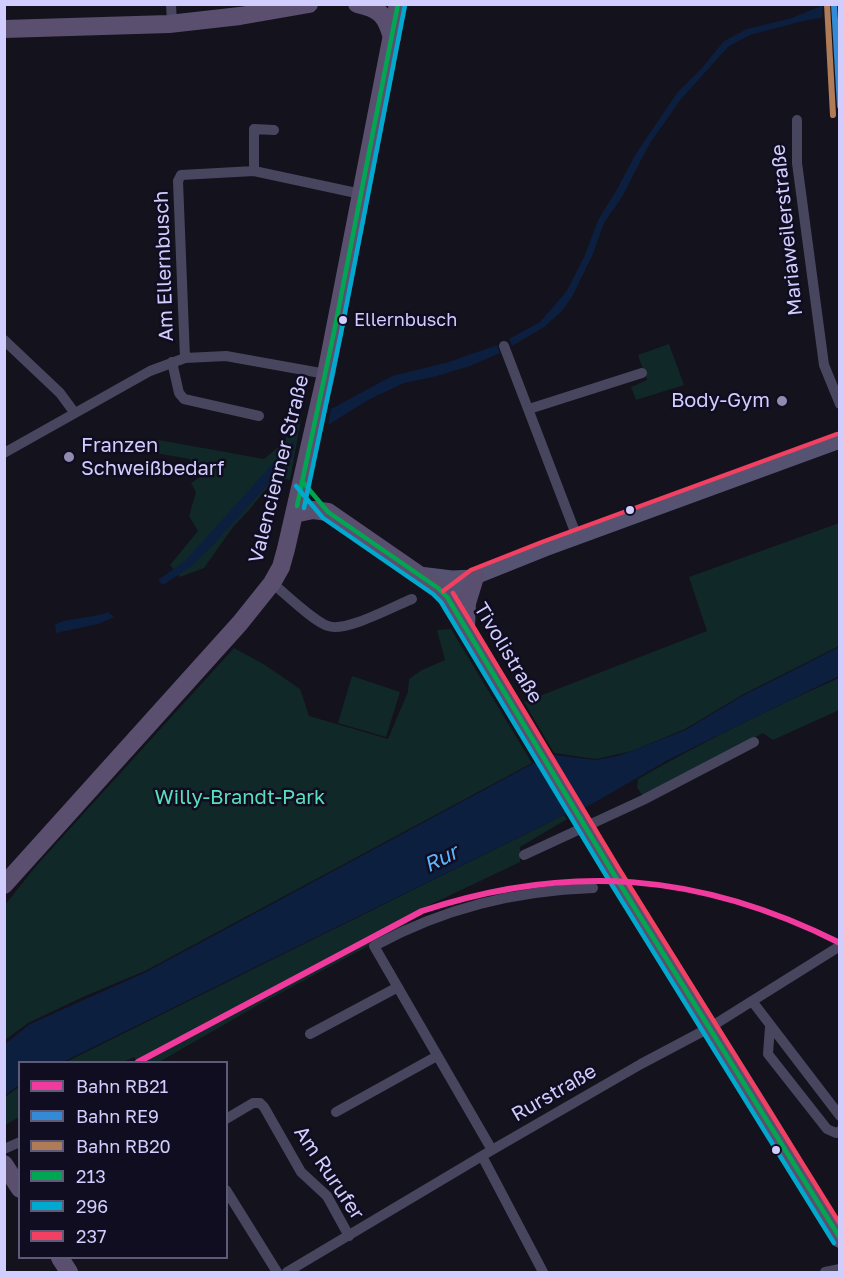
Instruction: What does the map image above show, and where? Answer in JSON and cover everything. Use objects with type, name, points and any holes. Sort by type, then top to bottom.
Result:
[{"type":"main road","points":[[4,29],[172,24],[240,16],[309,4]]},
{"type":"main road","points":[[357,4],[381,12],[392,38]]},
{"type":"main road","name":"Valencienner Straße","points":[[4,885],[240,623],[272,583],[281,567],[326,374],[398,4]]},
{"type":"main road","points":[[447,597],[475,577],[577,537],[840,441]]},
{"type":"main road","name":"Tivolistraße","points":[[302,482],[328,512],[419,574],[447,597],[840,1239]]},
{"type":"main road","points":[[294,514],[313,510],[328,512]]},
{"type":"main road","points":[[419,574],[444,578],[475,577]]},
{"type":"main road","points":[[466,627],[467,603],[475,577]]},
{"type":"main road","points":[[4,1164],[18,1187]]},
{"type":"main road","points":[[61,1259],[69,1272]]},
{"type":"street","points":[[171,4],[172,24]]},
{"type":"street","name":"Mariaweilerstraße","points":[[797,120],[797,163],[824,365],[840,404]]},
{"type":"street","points":[[274,130],[254,129],[254,171],[361,195]]},
{"type":"street","name":"Am Ellernbusch","points":[[185,358],[178,181],[184,174],[254,171]]},
{"type":"street","points":[[4,340],[65,398],[74,412]]},
{"type":"street","points":[[504,346],[577,537]]},
{"type":"street","name":"Am Ellernbusch","points":[[4,453],[150,371],[185,358],[226,356],[326,374]]},
{"type":"street","name":"Am Ellernbusch","points":[[172,362],[179,393],[184,399],[259,416]]},
{"type":"street","points":[[529,409],[642,373]]},
{"type":"street","points":[[272,583],[317,619],[331,627],[345,626],[412,599]]},
{"type":"street","points":[[524,855],[584,824],[662,791],[754,742]]},
{"type":"street","points":[[543,1272],[487,1153],[437,1056],[374,946],[403,930],[462,907],[543,891],[593,888]]},
{"type":"street","name":"Rurstraße","points":[[287,1272],[487,1153],[641,1064],[709,1028],[840,946]]},
{"type":"street","points":[[310,1034],[398,987]]},
{"type":"street","points":[[752,1001],[840,1116]]},
{"type":"street","points":[[770,1027],[768,1054],[827,1129],[836,1133],[840,1131]]},
{"type":"street","points":[[336,1112],[437,1056]]},
{"type":"street","name":"Am Rurufer","points":[[228,1118],[254,1103],[260,1103],[301,1172],[327,1196],[349,1236]]},
{"type":"street","points":[[4,1149],[18,1143]]},
{"type":"street","points":[[228,1193],[277,1272]]},
{"type":"street","points":[[825,1272],[840,1269]]},
{"type":"green space","points":[[669,344],[684,385],[636,400],[631,387],[647,380],[638,355]]},
{"type":"green space","points":[[302,413],[290,480],[276,477],[233,527],[204,568],[180,577],[170,565],[198,531],[189,516],[196,492],[191,483],[200,477],[190,459],[156,453],[153,439],[264,459],[282,444]]},
{"type":"green space","points":[[839,523],[839,646],[742,695],[685,729],[632,751],[596,759],[554,753],[524,702],[707,631],[689,577]]},
{"type":"green space","name":"Willy-Brandt-Park","points":[[451,629],[532,763],[145,971],[28,1023],[5,1040],[5,905],[36,866],[234,648],[265,665],[300,689],[309,716],[388,739],[408,692],[409,679],[422,670],[445,660],[437,630]]},
{"type":"green space","points":[[352,676],[400,692],[386,737],[338,723]]},
{"type":"green space","points":[[839,678],[839,710],[773,740],[763,733],[644,797],[637,788],[638,779],[663,765],[737,726]]},
{"type":"green space","points":[[564,815],[567,819],[520,847],[520,862],[421,909],[402,928],[260,1004],[161,1061],[136,1061],[134,1057],[125,1061],[68,1061]]},
{"type":"green space","points":[[18,1088],[18,1118],[5,1125],[5,1097]]},
{"type":"water","points":[[823,5],[822,18],[750,35],[729,46],[681,99],[650,143],[622,197],[604,223],[593,254],[572,297],[561,312],[544,327],[512,346],[509,339],[540,322],[566,292],[585,255],[598,220],[635,155],[677,93],[724,41],[747,29],[792,18]]},
{"type":"water","points":[[497,345],[500,353],[470,366],[404,383],[368,400],[328,425],[331,409],[392,376],[449,362]]},
{"type":"water","points":[[295,439],[292,458],[213,545],[189,568],[163,585],[158,580],[184,562]]},
{"type":"water","points":[[108,612],[114,617],[98,624],[56,633],[55,625],[60,622]]},
{"type":"water","name":"Rur","points":[[839,647],[839,676],[668,760],[585,808],[564,815],[65,1061],[18,1061],[18,1086],[5,1095],[5,1044],[30,1024],[146,972],[532,764],[554,755],[596,760],[617,756],[685,730],[742,696]]},
{"type":"rail line","name":"RB20","points":[[827,4],[833,115]]},
{"type":"rail line","name":"RE9","points":[[834,4],[840,106]]},
{"type":"rail line","name":"RB21","points":[[140,1061],[422,911],[477,895],[530,885],[583,881],[634,882],[686,889],[737,902],[788,920],[840,943]]},
{"type":"transit line","name":"213","points":[[297,506],[334,332],[398,4]]},
{"type":"transit line","name":"296","points":[[304,508],[341,333],[405,5]]},
{"type":"transit line","name":"237","points":[[443,591],[471,570],[837,434]]},
{"type":"transit line","name":"213","points":[[302,481],[328,512],[438,588],[447,597],[613,873],[840,1238]]},
{"type":"transit line","name":"296","points":[[296,486],[323,518],[433,594],[441,602],[607,877],[834,1243]]},
{"type":"transit line","name":"237","points":[[453,593],[619,869],[840,1224]]},
{"type":"place","name":"Ellernbusch","points":[[343,320]]},
{"type":"place","name":"Body-Gym","points":[[782,401]]},
{"type":"place","name":"Franzen Schweißbedarf","points":[[69,457]]}]
